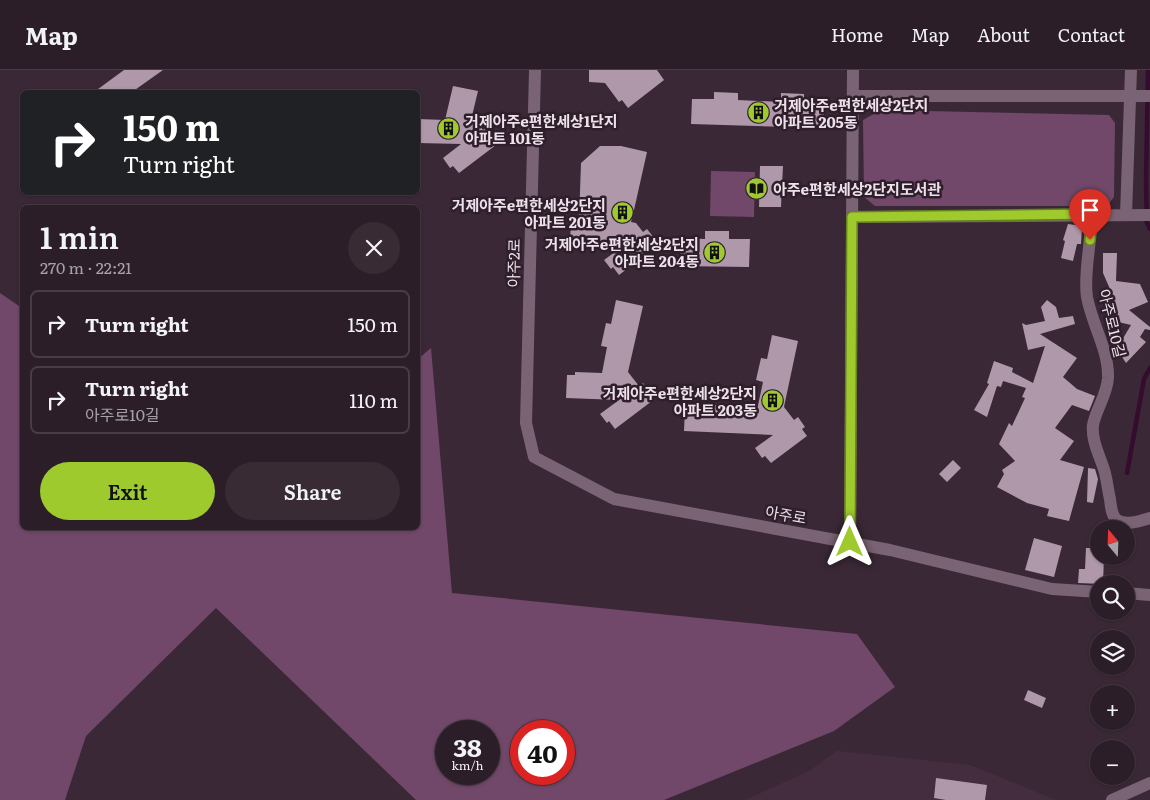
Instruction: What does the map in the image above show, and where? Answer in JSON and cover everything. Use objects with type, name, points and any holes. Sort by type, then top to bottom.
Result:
[{"type":"street","name":"아주2로","points":[[534,457],[526,423],[535,70]]},
{"type":"street","points":[[850,542],[853,70]]},
{"type":"street","points":[[1126,215],[1131,70]]},
{"type":"street","points":[[853,96],[1150,96]]},
{"type":"street","name":"아주로10길","points":[[1090,214],[1091,230],[1086,276],[1087,297],[1106,363],[1108,379],[1094,424],[1093,434],[1106,475],[1112,511],[1116,519],[1123,522],[1131,522],[1150,518]]},
{"type":"street","points":[[852,217],[1150,215]]},
{"type":"street","name":"아주로","points":[[534,457],[614,499],[890,550],[1052,589],[1090,591]]},
{"type":"street","points":[[1135,594],[1150,595]]},
{"type":"street","points":[[1112,800],[1150,783]]},
{"type":"shaded area","points":[[881,110],[1109,115],[1115,123],[1114,197],[1107,206],[875,206],[864,197],[863,120]]},
{"type":"shaded area","points":[[711,171],[755,172],[754,217],[710,216]]},
{"type":"shaded area","points":[[0,293],[20,307],[20,530],[420,530],[420,357],[431,348],[452,593],[857,634],[895,687],[834,731],[664,800],[416,800],[216,608],[86,736],[65,800],[0,800]]},
{"type":"shaded area","points":[[837,751],[970,765],[1056,800],[745,800],[809,771]]},
{"type":"building","points":[[124,70],[163,70],[135,90],[97,90]]},
{"type":"building","points":[[589,70],[657,70],[664,80],[628,108],[622,100],[619,102],[605,83],[589,82]]},
{"type":"building","name":"거제아주e편한세상1단지 아파트 101동","points":[[453,86],[478,91],[472,116],[483,130],[487,127],[494,137],[491,139],[496,145],[459,173],[453,166],[450,168],[443,158],[461,144],[420,143],[420,119],[445,120]]},
{"type":"building","name":"거제아주e편한세상2단지 아파트 205동","points":[[714,92],[738,93],[738,100],[781,102],[781,93],[804,94],[804,101],[824,102],[824,128],[691,124],[692,99],[714,99]]},
{"type":"building","name":"거제아주e편한세상2단지 아파트 201동","points":[[600,146],[621,146],[647,152],[634,210],[629,213],[632,218],[631,222],[636,223],[643,232],[647,229],[654,238],[651,240],[656,247],[619,275],[604,260],[623,246],[570,244],[571,221],[579,221],[581,163]]},
{"type":"building","points":[[760,166],[783,166],[781,207],[759,207]]},
{"type":"building","points":[[1068,224],[1082,226],[1081,244],[1077,244],[1073,261],[1061,258],[1065,241],[1063,240]]},
{"type":"building","name":"거제아주e편한세상2단지 아파트 204동","points":[[705,231],[729,231],[729,239],[750,239],[749,267],[680,266],[681,238],[705,239]]},
{"type":"building","points":[[1103,253],[1117,253],[1116,281],[1140,284],[1148,302],[1129,310],[1150,327],[1150,330],[1145,329],[1140,337],[1146,342],[1126,363],[1115,346],[1122,340],[1131,325],[1114,321],[1105,300],[1113,296],[1103,273]]},
{"type":"building","points":[[616,300],[643,306],[628,372],[639,386],[643,383],[650,392],[647,394],[652,401],[615,429],[600,414],[619,400],[566,398],[567,375],[575,375],[575,372],[602,373],[607,347],[601,346],[606,323],[611,324]]},
{"type":"building","points":[[1047,300],[1056,307],[1059,318],[1073,316],[1075,324],[1040,334],[1077,358],[1063,377],[1077,389],[1095,396],[1089,411],[1072,405],[1055,428],[1074,441],[1060,460],[1084,467],[1069,521],[1047,516],[1049,509],[1027,503],[997,487],[1004,474],[1002,470],[1015,461],[999,444],[1009,423],[1012,426],[1025,398],[1022,397],[1026,388],[1003,381],[1001,387],[997,386],[987,417],[974,410],[989,384],[987,383],[994,361],[1013,368],[1012,372],[1033,383],[1045,346],[1028,350],[1022,323],[1026,325],[1045,321],[1041,307]]},
{"type":"building","name":"거제아주e편한세상2단지 아파트 203동","points":[[772,335],[798,341],[784,407],[794,420],[798,417],[805,427],[802,429],[807,436],[771,463],[765,456],[762,458],[755,448],[773,435],[684,431],[685,407],[714,408],[714,405],[729,405],[729,409],[757,410],[763,382],[756,380],[761,358],[767,359]]},
{"type":"building","points":[[953,460],[961,468],[947,482],[939,474]]},
{"type":"building","points":[[1088,468],[1095,469],[1098,479],[1093,503],[1087,502]]},
{"type":"building","points":[[1034,538],[1062,546],[1054,577],[1025,570]]},
{"type":"building","points":[[1086,548],[1090,548],[1090,565],[1104,565],[1103,575],[1090,575],[1090,583],[1078,583],[1079,569],[1085,569]]},
{"type":"building","points":[[1028,690],[1046,698],[1042,708],[1024,700]]},
{"type":"building","points":[[936,778],[987,785],[985,800],[946,800],[934,798]]},
{"type":"waterway","points":[[1148,70],[1146,183],[1147,223],[1150,229]]},
{"type":"waterway","points":[[1127,473],[1144,379],[1150,368]]},
{"type":"place","name":"거제아주e편한세상2단지 아파트 205동","points":[[758,113]]},
{"type":"place","name":"거제아주e편한세상1단지 아파트 101동","points":[[449,129]]},
{"type":"place","name":"아주e편한세상2단지도서관","points":[[757,188]]},
{"type":"place","name":"거제아주e편한세상2단지 아파트 201동","points":[[622,213]]},
{"type":"place","name":"거제아주e편한세상2단지 아파트 204동","points":[[715,252]]},
{"type":"place","name":"거제아주e편한세상2단지 아파트 203동","points":[[773,401]]},
{"type":"route","points":[[850,542],[852,217],[1090,214],[1090,240]]}]
